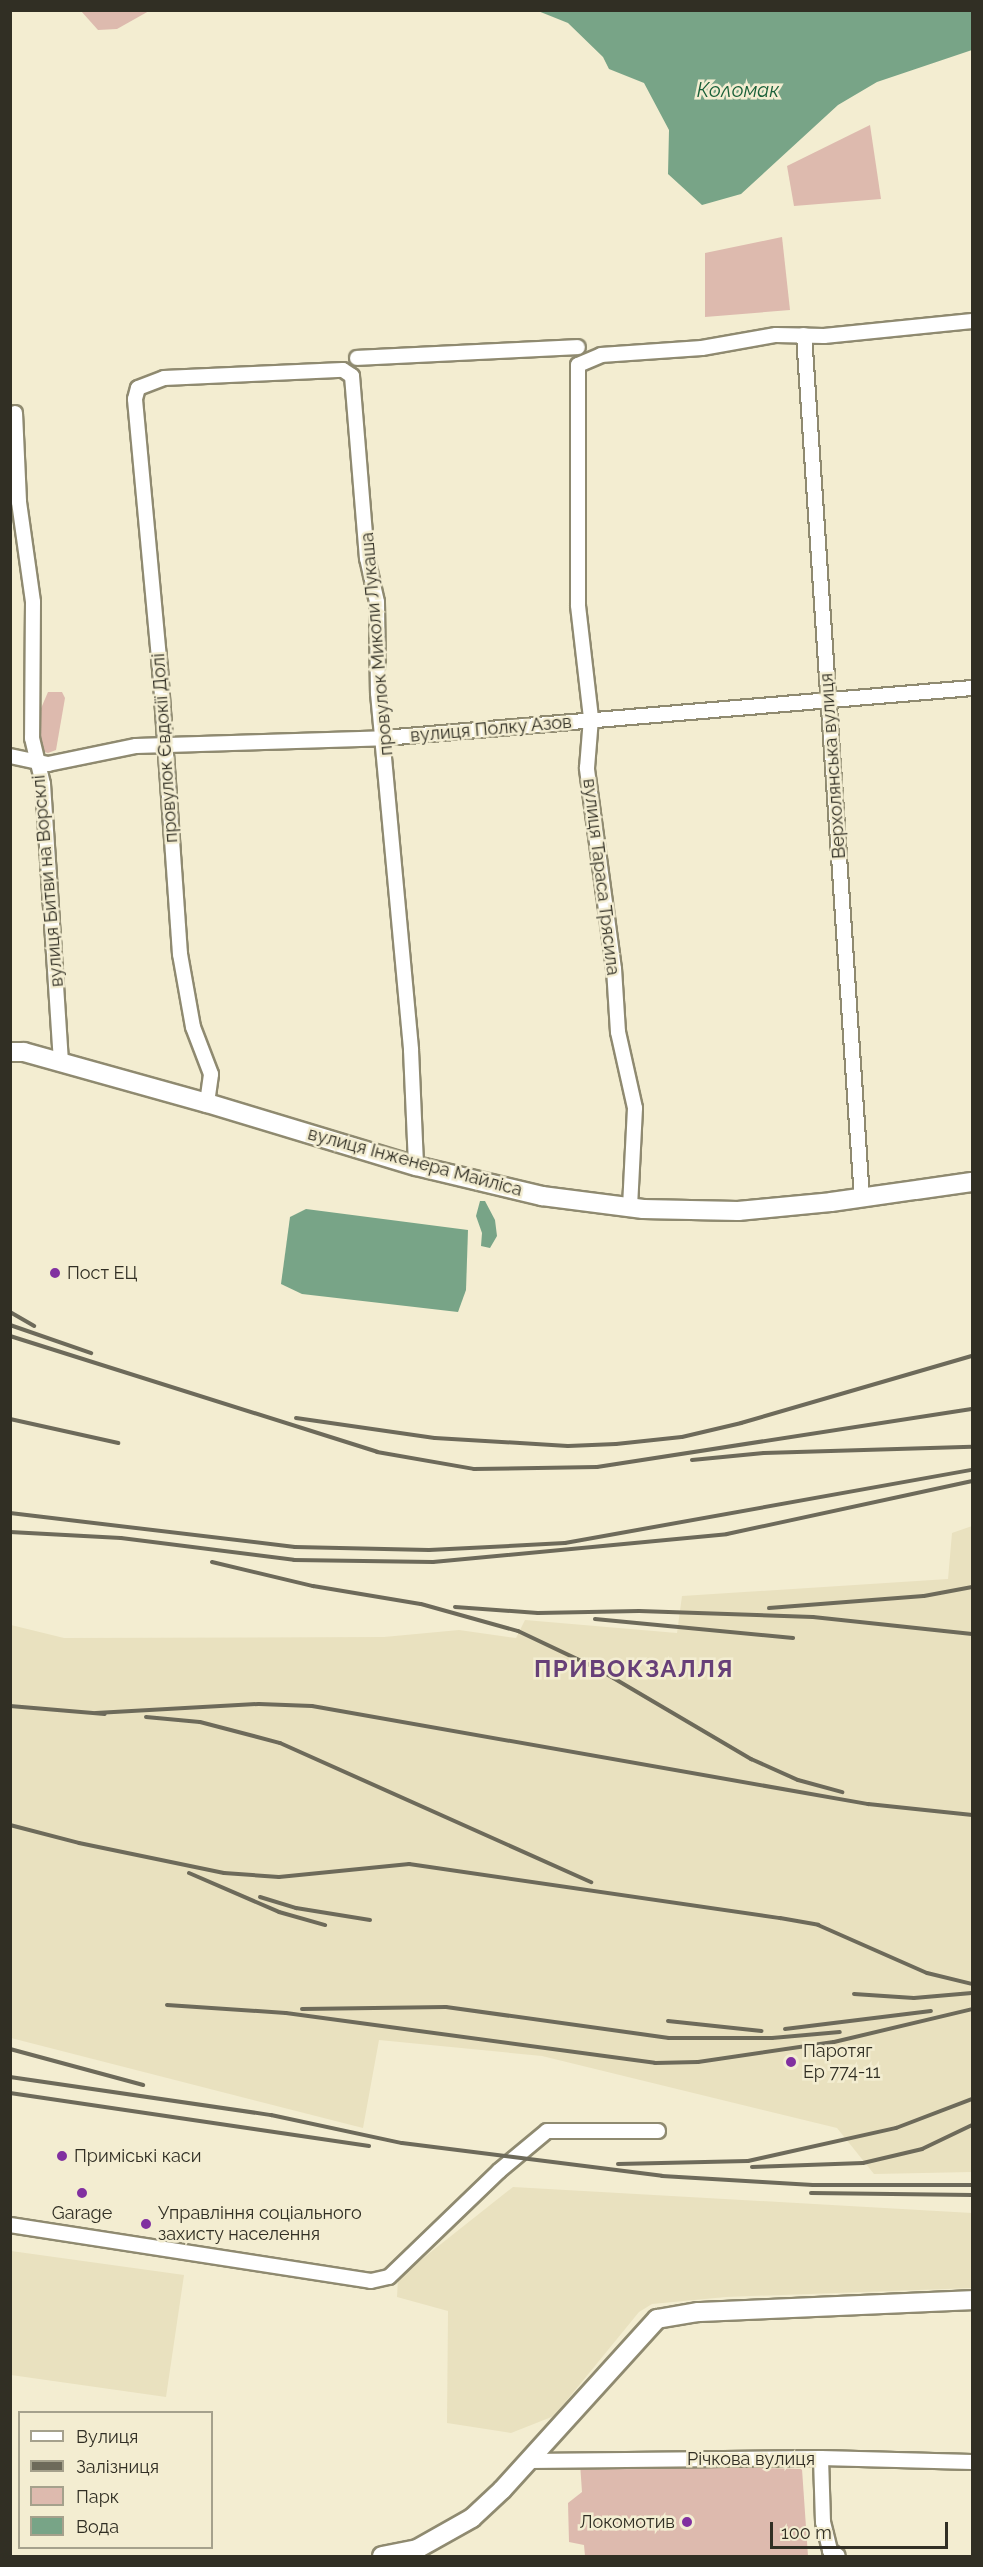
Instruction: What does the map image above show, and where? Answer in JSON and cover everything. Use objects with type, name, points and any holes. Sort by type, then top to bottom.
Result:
[{"type":"street","points":[[804,335],[972,321]]},
{"type":"street","name":"вулиця Тараса Трясила","points":[[630,1207],[635,1108],[618,1032],[614,969],[586,768],[591,718],[578,605],[578,365],[601,355],[702,348],[776,335],[804,335]]},
{"type":"street","name":"Верхолянська вулиця","points":[[804,335],[862,1198]]},
{"type":"street","points":[[357,358],[578,347]]},
{"type":"street","name":"провулок Миколи Лукаша","points":[[138,388],[164,378],[322,369],[343,370],[352,376],[367,558],[377,602],[378,693],[384,738],[412,1061],[416,1166]]},
{"type":"street","name":"провулок Євдокії Долі","points":[[138,388],[135,399],[180,954],[193,1027],[211,1074],[207,1103]]},
{"type":"street","name":"вулиця Битви на Ворсклі","points":[[15,413],[19,502],[33,602],[35,759],[43,784],[61,1063]]},
{"type":"street","name":"вулиця Полку Азов","points":[[10,756],[35,759],[48,764],[136,746],[165,747],[384,738],[591,718],[972,688]]},
{"type":"street","name":"вулиця Інженера Майліса","points":[[10,1052],[61,1063],[207,1103],[416,1166],[542,1196],[630,1207],[738,1211],[862,1198],[972,1182]]},
{"type":"street","points":[[10,2225],[371,2281],[389,2277],[499,2171],[547,2131],[658,2130]]},
{"type":"street","points":[[382,2556],[417,2549],[472,2518],[529,2461],[657,2319],[698,2312],[972,2300]]},
{"type":"street","points":[[821,2458],[823,2522],[830,2551],[838,2556]]},
{"type":"street","name":"Річкова вулиця","points":[[529,2461],[821,2458],[972,2462]]},
{"type":"shaded area","points":[[972,1526],[972,2172],[874,2174],[837,2128],[542,2056],[379,2040],[363,2128],[11,2038],[11,1625],[64,1638],[384,1637],[459,1630],[516,1638],[525,1620],[677,1633],[682,1596],[948,1579],[952,1533]]},
{"type":"shaded area","points":[[513,2187],[972,2213],[972,2288],[726,2297],[652,2304],[639,2312],[554,2416],[511,2433],[447,2423],[448,2311],[397,2297],[398,2278]]},
{"type":"shaded area","points":[[11,2251],[184,2275],[166,2397],[11,2375]]},
{"type":"green space","points":[[81,11],[149,11],[117,29],[98,30]]},
{"type":"green space","points":[[870,125],[881,199],[794,206],[787,166]]},
{"type":"green space","points":[[782,237],[790,310],[705,317],[705,253]]},
{"type":"green space","points":[[48,692],[62,692],[65,698],[56,750],[48,753],[41,751],[36,720]]},
{"type":"green space","name":"Локомотив","points":[[580,2463],[802,2469],[808,2556],[585,2556],[584,2545],[569,2542],[568,2503],[582,2492]]},
{"type":"water","name":"Коломак","points":[[538,11],[972,11],[972,50],[877,82],[838,105],[741,194],[702,205],[668,174],[669,130],[644,83],[609,69],[603,57],[568,23]]},
{"type":"water","points":[[480,1201],[485,1201],[495,1220],[497,1236],[490,1248],[481,1246],[482,1233],[476,1216]]},
{"type":"water","points":[[306,1209],[468,1230],[466,1290],[458,1312],[302,1294],[281,1284],[290,1217]]},
{"type":"railway","points":[[10,1312],[34,1326]]},
{"type":"railway","points":[[10,1325],[91,1353]]},
{"type":"railway","points":[[10,1336],[377,1452],[474,1469],[597,1467],[972,1409]]},
{"type":"railway","points":[[296,1418],[435,1438],[568,1446],[616,1444],[682,1437],[741,1423],[972,1356]]},
{"type":"railway","points":[[10,1419],[118,1443]]},
{"type":"railway","points":[[692,1460],[764,1453],[972,1447]]},
{"type":"railway","points":[[10,1513],[295,1547],[429,1550],[565,1543],[972,1470]]},
{"type":"railway","points":[[10,1532],[121,1538],[294,1560],[433,1562],[727,1534],[972,1481]]},
{"type":"railway","points":[[212,1562],[313,1586],[421,1604],[518,1631],[598,1669],[751,1759],[798,1780],[842,1792]]},
{"type":"railway","points":[[769,1608],[924,1596],[972,1587]]},
{"type":"railway","points":[[455,1607],[538,1613],[639,1611],[813,1617],[972,1634]]},
{"type":"railway","points":[[595,1619],[793,1638]]},
{"type":"railway","points":[[96,1713],[259,1704],[312,1706],[868,1804],[972,1815]]},
{"type":"railway","points":[[10,1706],[105,1714]]},
{"type":"railway","points":[[146,1717],[200,1722],[280,1743],[591,1882]]},
{"type":"railway","points":[[10,1825],[79,1843],[224,1873],[279,1877],[409,1864],[780,1918],[818,1925],[927,1973],[972,1984]]},
{"type":"railway","points":[[189,1873],[279,1912],[325,1925]]},
{"type":"railway","points":[[260,1897],[296,1908],[370,1920]]},
{"type":"railway","points":[[854,1994],[914,1998],[972,1993]]},
{"type":"railway","points":[[167,2005],[286,2013],[655,2063],[698,2062],[834,2042],[972,2009]]},
{"type":"railway","points":[[302,2009],[446,2007],[669,2038],[772,2038],[840,2032]]},
{"type":"railway","points":[[785,2029],[931,2011]]},
{"type":"railway","points":[[668,2021],[761,2031]]},
{"type":"railway","points":[[10,2049],[143,2085]]},
{"type":"railway","points":[[10,2077],[271,2115],[402,2143],[662,2176],[813,2185],[972,2185]]},
{"type":"railway","points":[[10,2093],[369,2146]]},
{"type":"railway","points":[[618,2164],[748,2161],[896,2128],[972,2099]]},
{"type":"railway","points":[[752,2167],[863,2163],[922,2149],[972,2125]]},
{"type":"railway","points":[[811,2193],[972,2195]]},
{"type":"place","name":"Пост ЕЦ","points":[[55,1273]]},
{"type":"place","name":"Паротяг Ер 774-11","points":[[791,2062]]},
{"type":"place","name":"Приміські каси","points":[[62,2156]]},
{"type":"place","name":"Garage","points":[[82,2193]]},
{"type":"place","name":"Управління соціального захисту населення","points":[[146,2224]]},
{"type":"place","name":"Локомотив","points":[[687,2522]]},
{"type":"district","name":"ПРИВОКЗАЛЛЯ","points":[[634,1669]]}]
